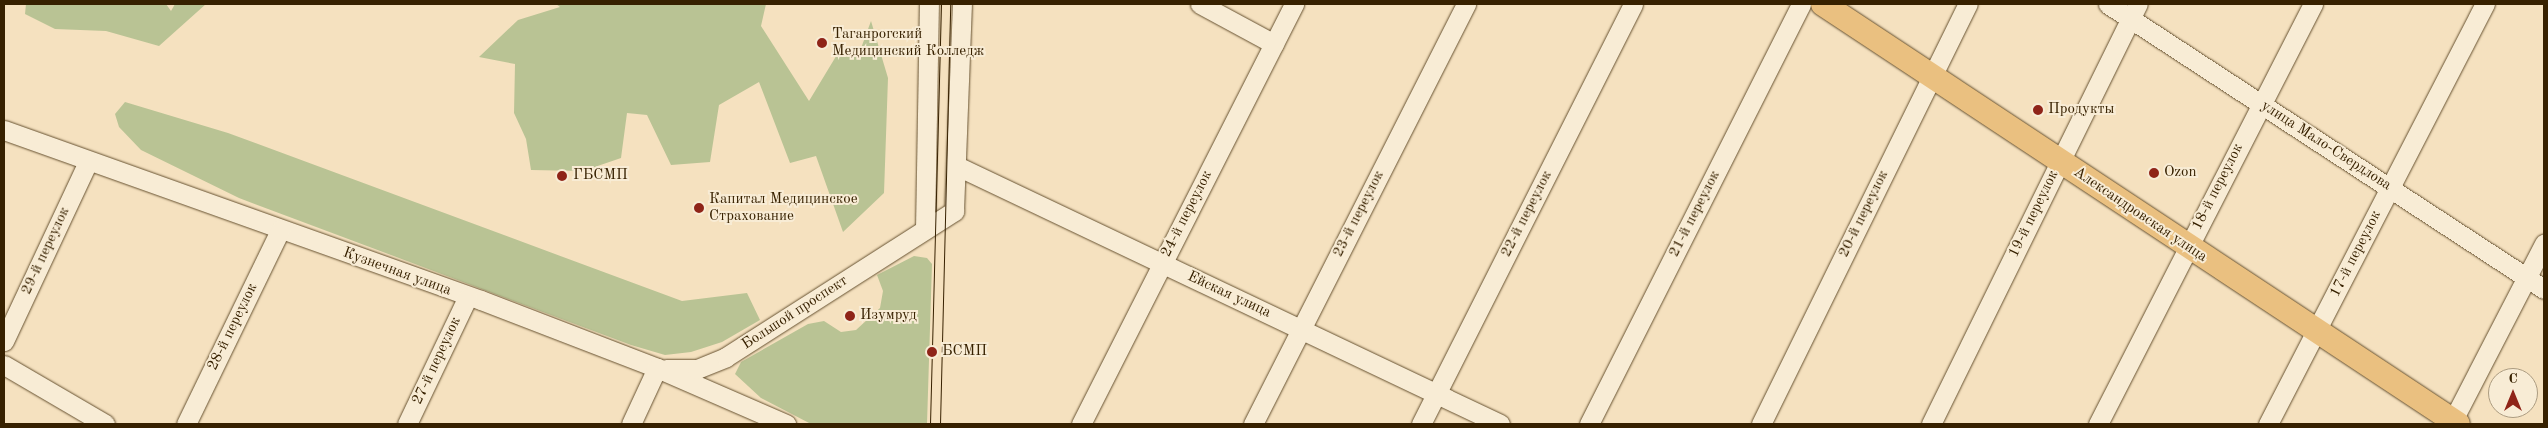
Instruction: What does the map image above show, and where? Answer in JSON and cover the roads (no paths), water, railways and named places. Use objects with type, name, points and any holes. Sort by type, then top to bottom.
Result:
[{"type":"main road","name":"Александровская улица","points":[[1823,4],[2454,423]]},
{"type":"street","points":[[925,229],[929,4]]},
{"type":"street","name":"Большой проспект","points":[[657,368],[698,369],[726,357],[954,211],[962,4]]},
{"type":"street","points":[[1200,4],[1274,44]]},
{"type":"street","name":"24-й переулок","points":[[1081,424],[1294,4]]},
{"type":"street","name":"23-й переулок","points":[[1253,424],[1466,4]]},
{"type":"street","name":"22-й переулок","points":[[1421,424],[1633,4]]},
{"type":"street","name":"21-й переулок","points":[[1589,424],[1801,4]]},
{"type":"street","name":"20-й переулок","points":[[1761,424],[1968,4]]},
{"type":"street","name":"улица Мало-Свердлова","points":[[2108,4],[2134,11],[2261,104],[2544,289]]},
{"type":"street","name":"18-й переулок","points":[[2098,424],[2312,4]]},
{"type":"street","name":"17-й переулок","points":[[2268,424],[2485,4]]},
{"type":"street","name":"19-й переулок","points":[[1931,424],[2134,11]]},
{"type":"street","name":"Кузнечная улица","points":[[4,130],[657,368],[786,424]]},
{"type":"street","name":"29-й переулок","points":[[4,341],[88,162]]},
{"type":"street","name":"Ейская улица","points":[[957,166],[1500,424]]},
{"type":"street","name":"28-й переулок","points":[[186,424],[280,230]]},
{"type":"street","points":[[2454,423],[2544,244]]},
{"type":"street","name":"27-й переулок","points":[[407,424],[467,298]]},
{"type":"street","points":[[726,357],[717,380],[730,401]]},
{"type":"street","points":[[4,365],[105,424]]},
{"type":"street","points":[[632,424],[657,368]]},
{"type":"tram line","points":[[930,424],[941,4]]},
{"type":"tram line","points":[[940,424],[950,4]]},
{"type":"place","name":"Таганрогский Медицинский Колледж","points":[[822,43]]},
{"type":"place","name":"Продукты","points":[[2038,110]]},
{"type":"place","name":"Ozon","points":[[2154,173]]},
{"type":"place","name":"ГБСМП","points":[[562,176]]},
{"type":"place","name":"Капитал Медицинское Страхование","points":[[699,208]]},
{"type":"place","name":"Изумруд","points":[[850,316]]},
{"type":"place","name":"БСМП","points":[[932,352]]}]
